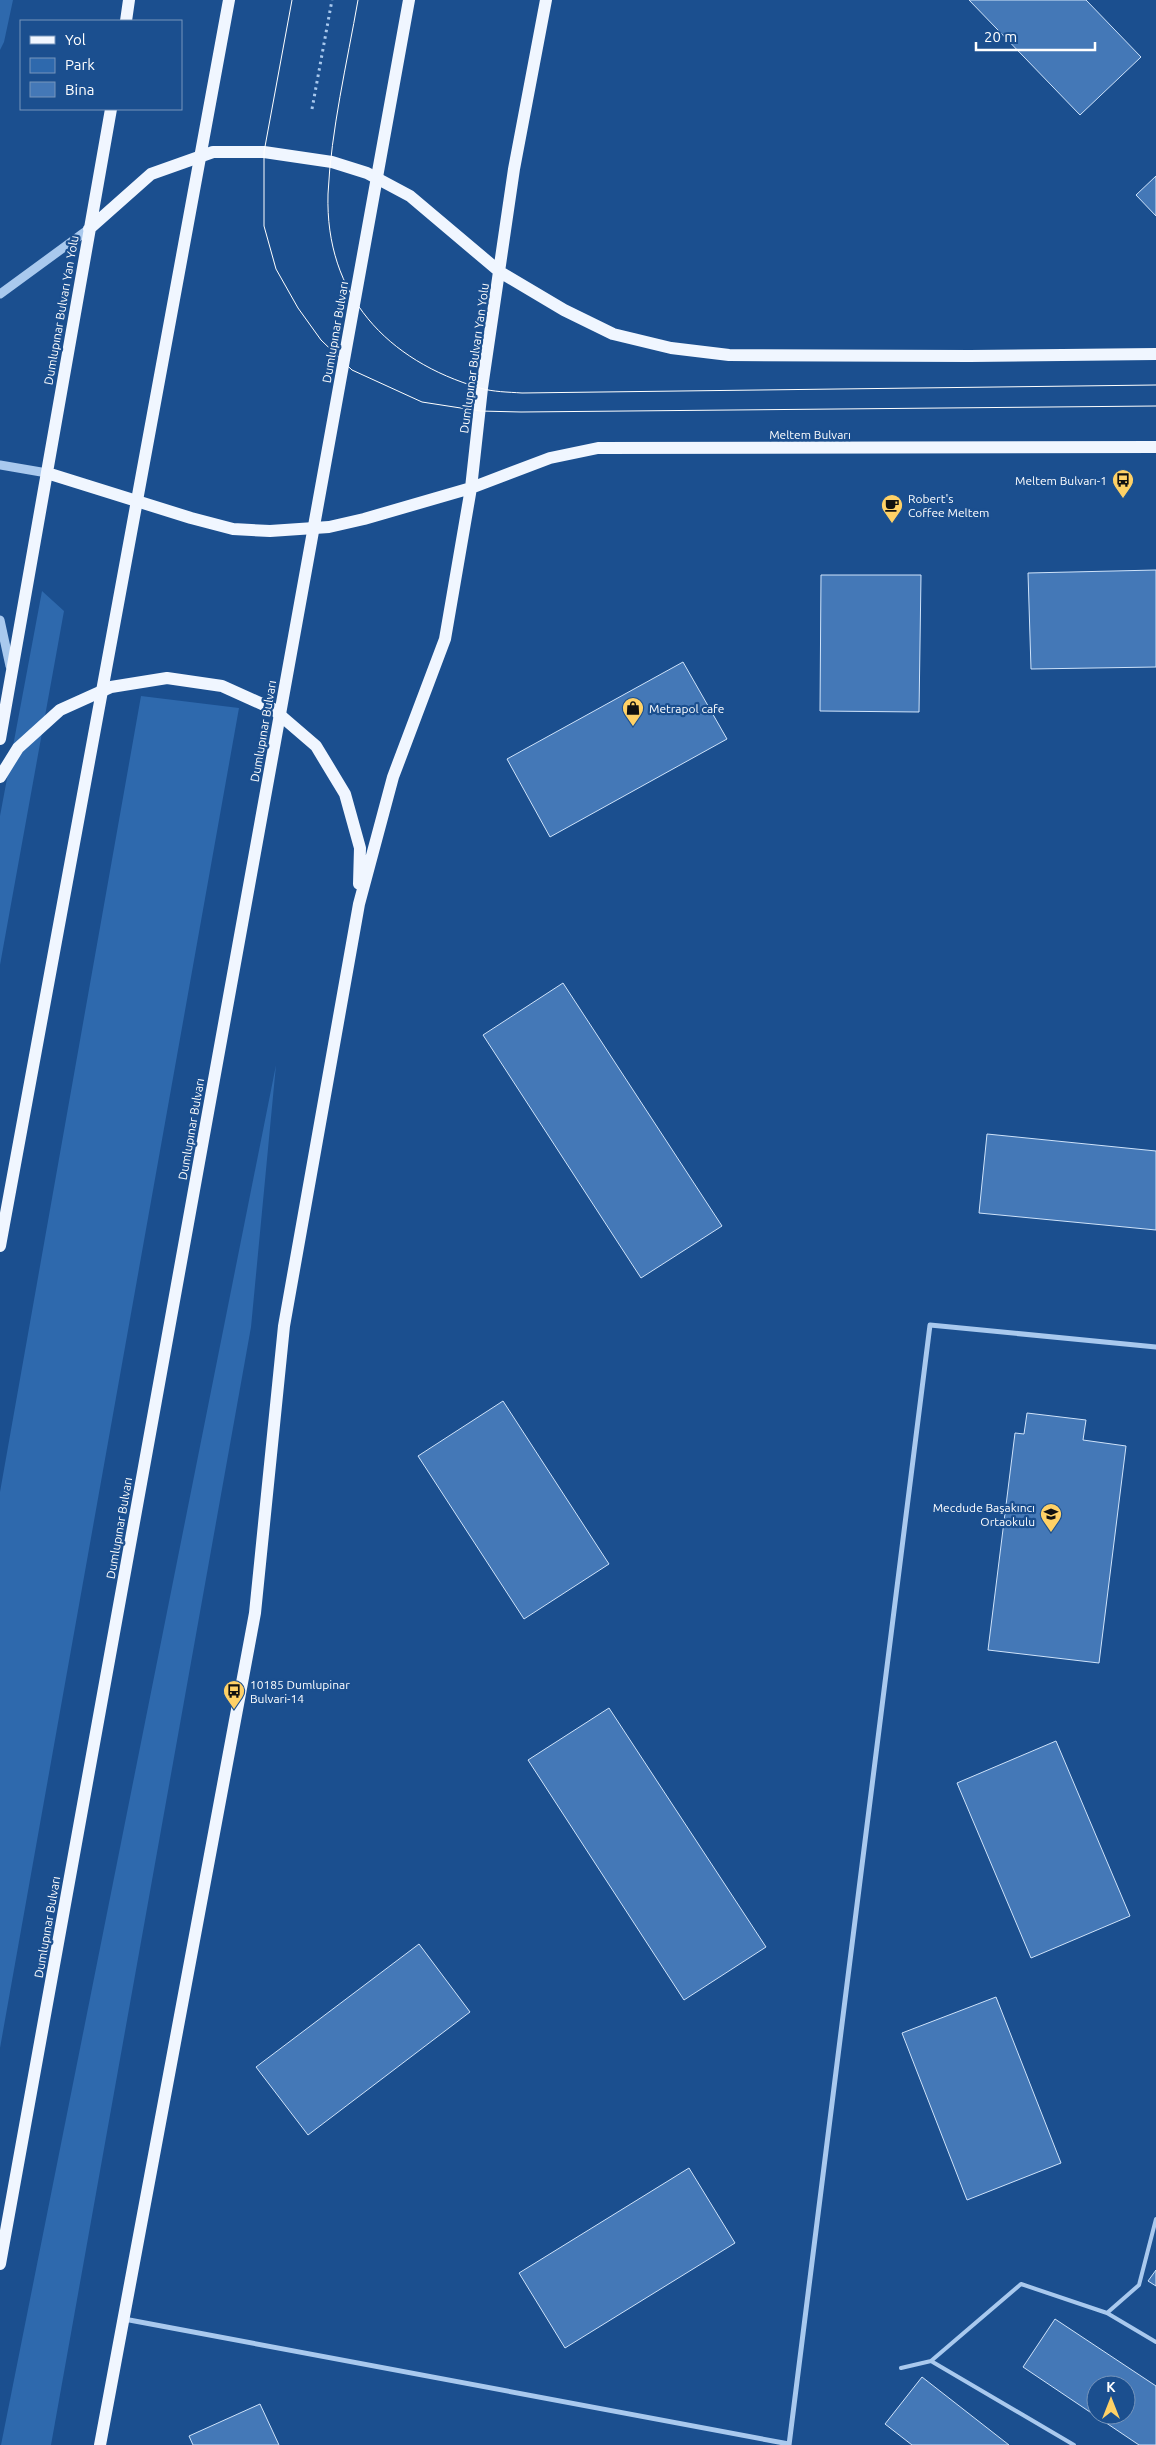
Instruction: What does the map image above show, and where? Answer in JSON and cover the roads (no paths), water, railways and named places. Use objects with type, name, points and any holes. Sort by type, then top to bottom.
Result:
[{"type":"main road","points":[[126,20],[129,0]]},
{"type":"main road","points":[[0,1246],[230,0]]},
{"type":"main road","name":"Dumlupınar Bulvarı","points":[[0,2264],[409,0]]},
{"type":"main road","points":[[546,0],[514,169],[500,272],[564,310],[613,334],[671,348],[729,355],[970,356],[1156,354]]},
{"type":"main road","points":[[89,229],[111,110]]},
{"type":"main road","name":"Dumlupınar Bulvarı Yan Yolu","points":[[0,739],[89,229],[151,174],[212,152],[264,152],[332,162],[367,173],[410,196],[500,272],[482,388],[472,488],[444,639],[393,777],[359,904]]},
{"type":"main road","name":"Meltem Bulvarı","points":[[472,488],[550,458],[598,448],[1156,447]]},
{"type":"main road","points":[[47,473],[191,518],[233,529],[270,531],[329,527],[472,488]]},
{"type":"main road","points":[[0,777],[18,748],[60,710],[111,686],[167,678],[222,686],[273,709],[316,746],[345,794],[360,848],[359,904],[284,1326],[255,1613],[100,2445]]},
{"type":"street","points":[[0,294],[89,229]]},
{"type":"street","points":[[0,465],[47,473]]},
{"type":"street","points":[[0,620],[12,677]]},
{"type":"street","points":[[124,2319],[789,2445],[930,1325],[1156,1347]]},
{"type":"lane","points":[[1107,2314],[1139,2284],[1156,2218]]},
{"type":"lane","points":[[901,2368],[931,2362],[1021,2284],[1107,2314],[1156,2342]]},
{"type":"lane","points":[[931,2362],[1074,2445]]},
{"type":"tram line","points":[[292,0],[264,152],[264,226],[276,269],[298,308],[321,340],[352,370],[422,402],[480,411],[1156,406]]},
{"type":"tram line","points":[[358,0],[332,146],[328,194],[330,230],[337,263],[350,293],[368,319],[390,341],[417,360],[447,376],[485,389],[522,393],[1156,385]]},
{"type":"place","name":"Meltem Bulvarı-1","points":[[1123,499]]},
{"type":"place","name":"Robert's Coffee Meltem","points":[[892,524]]},
{"type":"place","name":"Metrapol cafe","points":[[633,727]]},
{"type":"place","name":"Mecdude Başakıncı Ortaokulu","points":[[1051,1533]]},
{"type":"place","name":"10185 Dumlupinar Bulvari-14","points":[[234,1710]]}]
